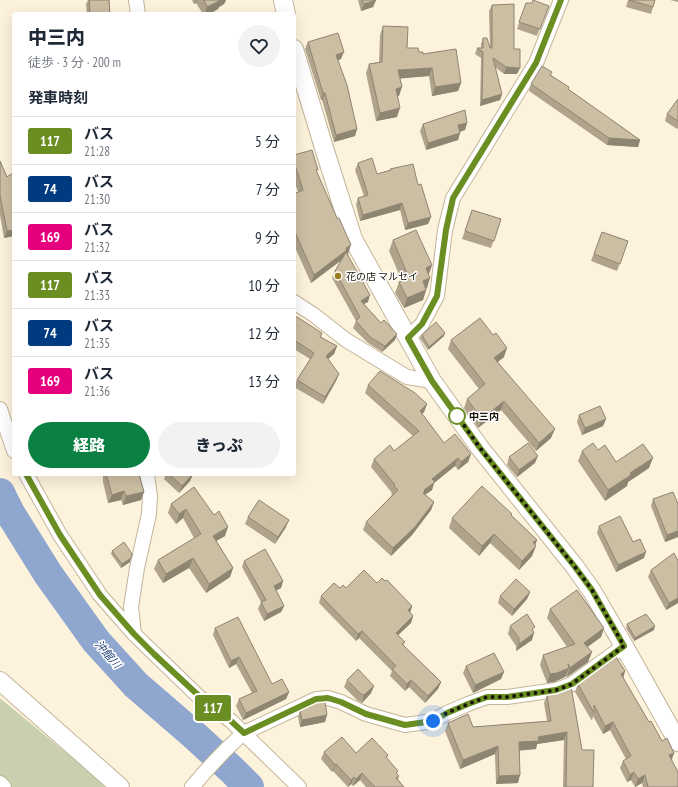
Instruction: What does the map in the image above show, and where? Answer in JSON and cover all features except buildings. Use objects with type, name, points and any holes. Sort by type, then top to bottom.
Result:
[{"type":"street","points":[[136,0],[138,12]]},
{"type":"street","points":[[283,0],[286,12]]},
{"type":"street","points":[[408,338],[422,324],[437,296],[446,230],[453,198],[536,63],[561,0]]},
{"type":"street","points":[[296,56],[353,239],[408,338],[432,381],[480,448],[592,590],[678,742]]},
{"type":"street","points":[[296,303],[314,315],[346,340],[407,377],[432,381]]},
{"type":"street","points":[[0,409],[12,445]]},
{"type":"street","points":[[27,476],[64,541],[100,595],[134,634],[199,696],[231,721],[240,737],[299,787]]},
{"type":"street","points":[[134,634],[132,607],[150,508],[147,476]]},
{"type":"street","points":[[196,783],[240,737],[316,699],[328,698],[335,700],[366,714],[405,725],[433,721],[447,713],[487,697],[507,697],[556,690],[572,684],[624,646]]},
{"type":"street","points":[[0,681],[120,787]]},
{"type":"street","points":[[0,783],[4,787]]},
{"type":"green space","points":[[0,698],[1,699],[108,787],[0,787]]},
{"type":"waterway","name":"沖館川","points":[[0,493],[10,513],[48,574],[96,641],[136,685],[194,735],[249,787]]},
{"type":"bus line","name":"117","points":[[27,476],[60,535],[100,595],[134,634],[154,654],[199,696],[244,733],[316,699],[328,698],[341,702],[366,714],[405,725],[433,721],[447,713],[487,697],[507,697],[556,690],[572,684],[624,646],[592,590],[480,448],[432,381],[408,338],[422,324],[437,296],[446,230],[453,198],[536,63],[561,0]]},
{"type":"place","name":"花の店 マルセイ","points":[[338,276]]},
{"type":"place","name":"中三内","points":[[457,416]]},
{"type":"route","points":[[433,721],[447,713],[487,697],[507,697],[556,690],[572,684],[624,646],[592,590],[480,448],[456,414],[457,416]]}]
